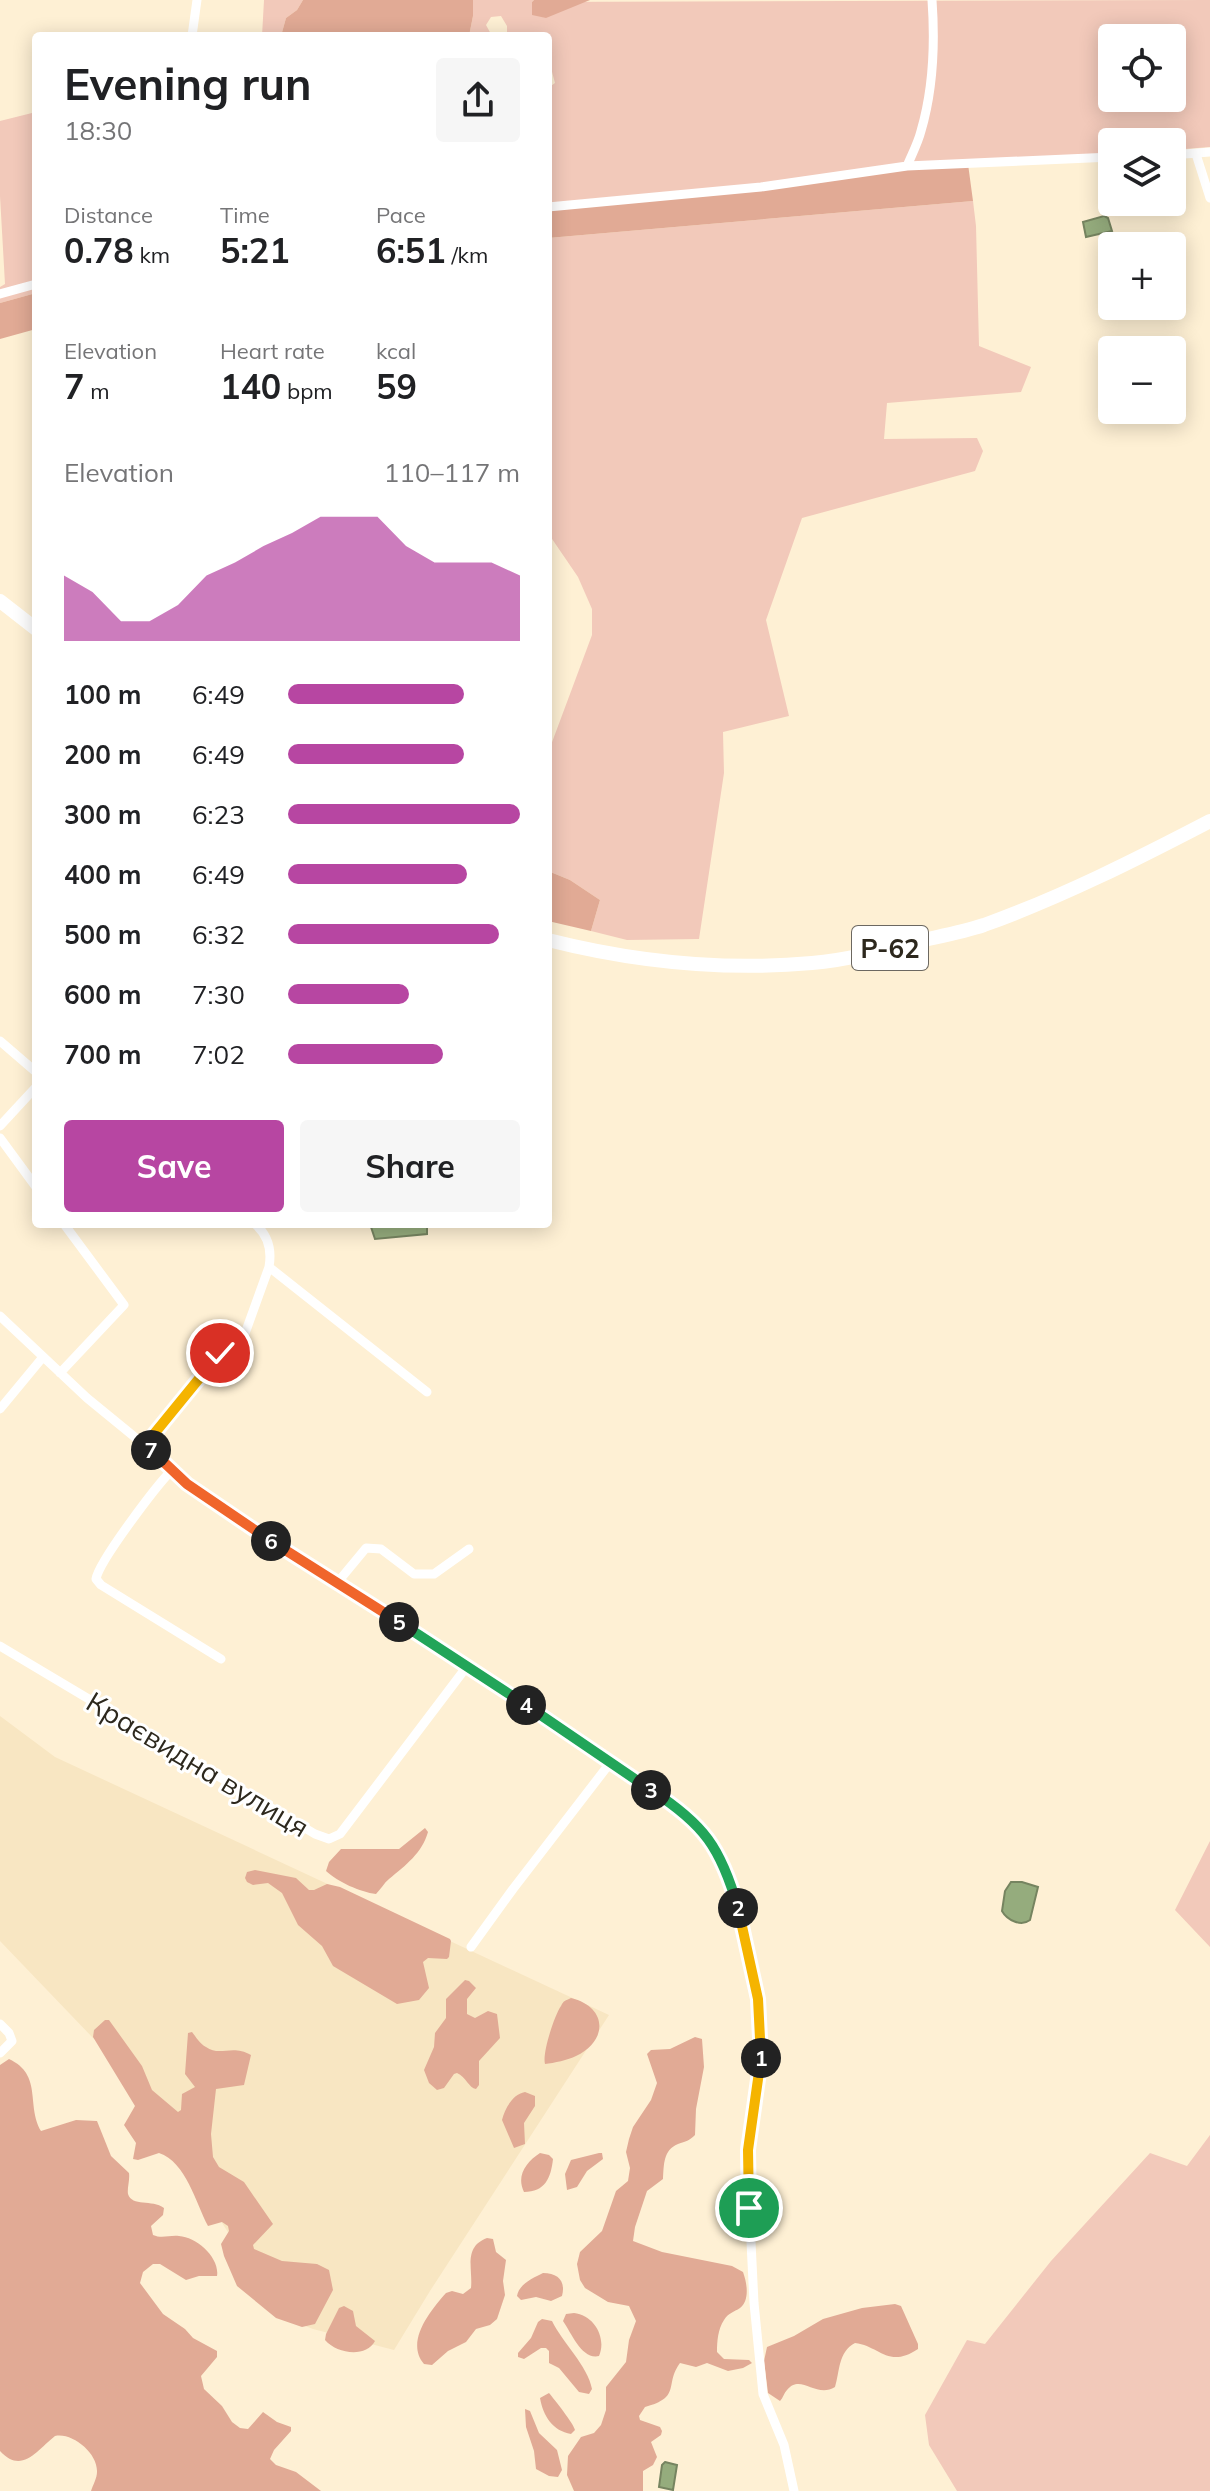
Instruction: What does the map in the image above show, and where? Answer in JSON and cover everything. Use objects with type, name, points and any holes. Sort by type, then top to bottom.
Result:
[{"type":"main road","points":[[0,601],[32,626]]},
{"type":"main road","name":"Р-62","points":[[552,941],[597,952],[684,964],[744,967],[815,963],[981,926],[1081,884],[1210,821]]},
{"type":"street","points":[[193,32],[197,0]]},
{"type":"street","points":[[907,166],[921,131],[930,78],[934,22],[932,0]]},
{"type":"street","points":[[1186,154],[1210,152]]},
{"type":"street","points":[[1196,154],[1210,198]]},
{"type":"street","points":[[552,207],[761,187],[907,166],[1098,158]]},
{"type":"street","points":[[0,294],[32,285]]},
{"type":"street","points":[[0,1041],[32,1069]]},
{"type":"street","points":[[0,1126],[32,1091]]},
{"type":"street","points":[[0,1138],[32,1182]]},
{"type":"street","points":[[60,1373],[124,1305],[67,1228]]},
{"type":"street","points":[[145,1445],[220,1353],[243,1339],[271,1255],[264,1232],[260,1228]]},
{"type":"street","points":[[269,1267],[427,1392]]},
{"type":"street","points":[[0,1316],[87,1398],[207,1498],[468,1665],[679,1809],[705,1834],[725,1867],[746,1936],[758,1999],[761,2052],[747,2160],[754,2303],[763,2394],[784,2445],[794,2491]]},
{"type":"street","points":[[0,1409],[43,1357]]},
{"type":"street","points":[[172,1470],[107,1557],[96,1579],[221,1659]]},
{"type":"street","points":[[337,1583],[366,1548],[381,1549],[414,1574],[434,1574],[469,1549]]},
{"type":"street","name":"Краєвидна вулиця","points":[[0,1646],[315,1834],[329,1839],[340,1834],[468,1665]]},
{"type":"street","points":[[471,1947],[610,1763]]},
{"type":"street","points":[[0,2024],[12,2041],[0,2053]]},
{"type":"shaded area","points":[[264,0],[303,0],[297,10],[286,18],[282,32],[262,32]]},
{"type":"shaded area","points":[[303,0],[473,0],[470,32],[282,32],[286,18],[297,10]]},
{"type":"shaded area","points":[[473,0],[1210,0],[1210,147],[1186,149],[1186,128],[1098,128],[1098,155],[552,203],[552,85],[555,83],[552,32],[507,32],[501,16],[491,17],[486,25],[490,32],[470,32]]},
{"type":"shaded area","points":[[534,0],[590,0],[546,18],[532,15]]},
{"type":"shaded area","points":[[32,113],[32,294],[0,303],[0,287],[5,284],[0,121]]},
{"type":"shaded area","points":[[968,164],[973,201],[552,238],[552,203]]},
{"type":"shaded area","points":[[973,201],[979,346],[1031,367],[1021,392],[887,403],[884,439],[977,438],[983,451],[975,471],[802,518],[766,620],[789,716],[723,732],[724,773],[699,939],[627,940],[591,931],[600,900],[570,880],[552,873],[552,742],[592,635],[592,609],[578,577],[552,539],[552,238]]},
{"type":"shaded area","points":[[1104,216],[1108,218],[1112,231],[1086,237],[1083,222]]},
{"type":"shaded area","points":[[32,294],[32,330],[0,339],[0,303]]},
{"type":"shaded area","points":[[552,873],[570,880],[600,900],[591,931],[552,922]]},
{"type":"shaded area","points":[[371,1228],[427,1228],[427,1234],[375,1239]]},
{"type":"shaded area","points":[[0,1716],[55,1757],[609,2015],[394,2350],[313,2329],[282,2317],[205,2196],[125,2057],[93,2038],[0,1941]]},
{"type":"shaded area","points":[[425,1828],[428,1832],[418,1852],[376,1894],[350,1886],[326,1871],[329,1862],[341,1849],[399,1849]]},
{"type":"shaded area","points":[[1210,1841],[1210,1947],[1175,1910]]},
{"type":"shaded area","points":[[255,1870],[296,1878],[309,1890],[327,1884],[340,1887],[450,1939],[449,1957],[428,1958],[423,1962],[429,1988],[419,2000],[397,2004],[333,1966],[322,1946],[298,1925],[282,1893],[268,1883],[253,1885],[247,1882],[247,1872]]},
{"type":"shaded area","points":[[1011,1882],[1038,1887],[1030,1920],[1023,1923],[1014,1922],[1002,1911],[1005,1891]]},
{"type":"shaded area","points":[[465,1980],[476,1988],[467,1999],[467,2014],[475,2018],[488,2011],[497,2014],[500,2038],[479,2061],[479,2085],[476,2089],[457,2073],[444,2088],[437,2090],[429,2083],[424,2070],[434,2047],[435,2033],[446,2018],[446,1999]]},
{"type":"shaded area","points":[[571,1998],[592,2009],[597,2016],[598,2033],[594,2042],[576,2056],[545,2064],[555,2018],[563,2003]]},
{"type":"shaded area","points":[[109,2020],[142,2066],[152,2090],[178,2112],[181,2110],[182,2094],[195,2087],[185,2074],[188,2033],[192,2032],[211,2050],[251,2055],[244,2085],[216,2089],[211,2134],[213,2157],[219,2167],[244,2182],[273,2224],[253,2245],[254,2249],[282,2261],[317,2264],[329,2270],[333,2290],[315,2324],[302,2327],[276,2318],[237,2286],[221,2244],[229,2231],[228,2226],[222,2222],[208,2226],[189,2184],[176,2165],[159,2153],[133,2159],[136,2143],[124,2125],[135,2106],[93,2037],[94,2030]]},
{"type":"shaded area","points":[[695,2037],[702,2039],[704,2067],[696,2109],[695,2135],[669,2150],[663,2179],[647,2191],[633,2241],[662,2252],[732,2266],[743,2272],[745,2301],[722,2324],[717,2352],[724,2359],[749,2360],[752,2363],[728,2371],[707,2363],[696,2367],[680,2363],[668,2394],[645,2407],[639,2416],[640,2420],[660,2427],[662,2431],[651,2442],[657,2457],[653,2465],[643,2471],[643,2491],[574,2491],[567,2475],[568,2456],[581,2437],[594,2433],[601,2425],[606,2410],[606,2387],[626,2362],[636,2321],[629,2306],[608,2302],[585,2288],[577,2264],[580,2252],[602,2231],[616,2191],[628,2181],[630,2168],[626,2152],[629,2139],[657,2083],[647,2054],[651,2050],[670,2049]]},
{"type":"shaded area","points":[[9,2059],[20,2066],[30,2082],[34,2111],[41,2131],[76,2120],[97,2121],[111,2156],[129,2173],[130,2198],[164,2208],[163,2215],[151,2226],[153,2235],[186,2237],[200,2244],[211,2256],[217,2276],[186,2280],[160,2264],[153,2264],[143,2272],[140,2283],[163,2314],[193,2338],[217,2351],[217,2357],[201,2376],[204,2389],[222,2406],[232,2422],[248,2429],[263,2412],[291,2427],[270,2459],[276,2465],[296,2472],[321,2491],[91,2491],[97,2474],[96,2465],[89,2451],[69,2437],[55,2436],[29,2458],[22,2460],[15,2461],[0,2451],[0,2065]]},
{"type":"shaded area","points":[[525,2092],[535,2096],[535,2106],[524,2123],[525,2144],[514,2148],[502,2120],[510,2102]]},
{"type":"shaded area","points":[[1210,2135],[1210,2491],[957,2491],[929,2445],[925,2415],[967,2340],[985,2344],[1051,2261],[1150,2153],[1187,2166]]},
{"type":"shaded area","points":[[540,2153],[553,2159],[551,2172],[542,2187],[524,2192],[521,2180],[524,2170]]},
{"type":"shaded area","points":[[602,2153],[603,2159],[587,2171],[577,2187],[567,2190],[565,2174],[571,2160]]},
{"type":"shaded area","points":[[487,2238],[493,2239],[496,2252],[506,2260],[505,2295],[497,2319],[490,2325],[476,2329],[466,2342],[448,2351],[432,2365],[424,2364],[417,2346],[422,2327],[446,2293],[463,2294],[471,2288],[472,2253]]},
{"type":"shaded area","points":[[543,2273],[560,2279],[562,2296],[551,2301],[536,2297],[521,2300],[517,2296],[520,2288]]},
{"type":"shaded area","points":[[344,2306],[353,2311],[356,2326],[375,2341],[365,2350],[344,2351],[325,2340],[339,2308]]},
{"type":"shaded area","points":[[901,2306],[918,2349],[908,2355],[891,2357],[855,2343],[845,2351],[835,2387],[821,2390],[792,2385],[780,2401],[768,2393],[764,2361],[767,2347],[823,2319],[862,2308]]},
{"type":"shaded area","points":[[574,2313],[587,2318],[597,2328],[601,2342],[599,2356],[587,2354],[563,2321],[566,2314]]},
{"type":"shaded area","points":[[542,2319],[552,2321],[580,2363],[590,2380],[592,2389],[589,2394],[579,2392],[559,2368],[549,2363],[546,2348],[524,2359],[518,2357]]},
{"type":"shaded area","points":[[549,2393],[574,2427],[571,2434],[559,2430],[546,2417],[540,2398]]},
{"type":"shaded area","points":[[525,2409],[530,2411],[539,2433],[557,2450],[562,2470],[558,2477],[536,2469]]},
{"type":"shaded area","points":[[665,2462],[677,2465],[673,2490],[659,2487]]},
{"type":"route","points":[[220,1353],[145,1445],[187,1484],[217,1505],[468,1665],[679,1809],[699,1826],[713,1845],[725,1867],[746,1936],[760,2014],[761,2066],[747,2160],[749,2208]]}]
